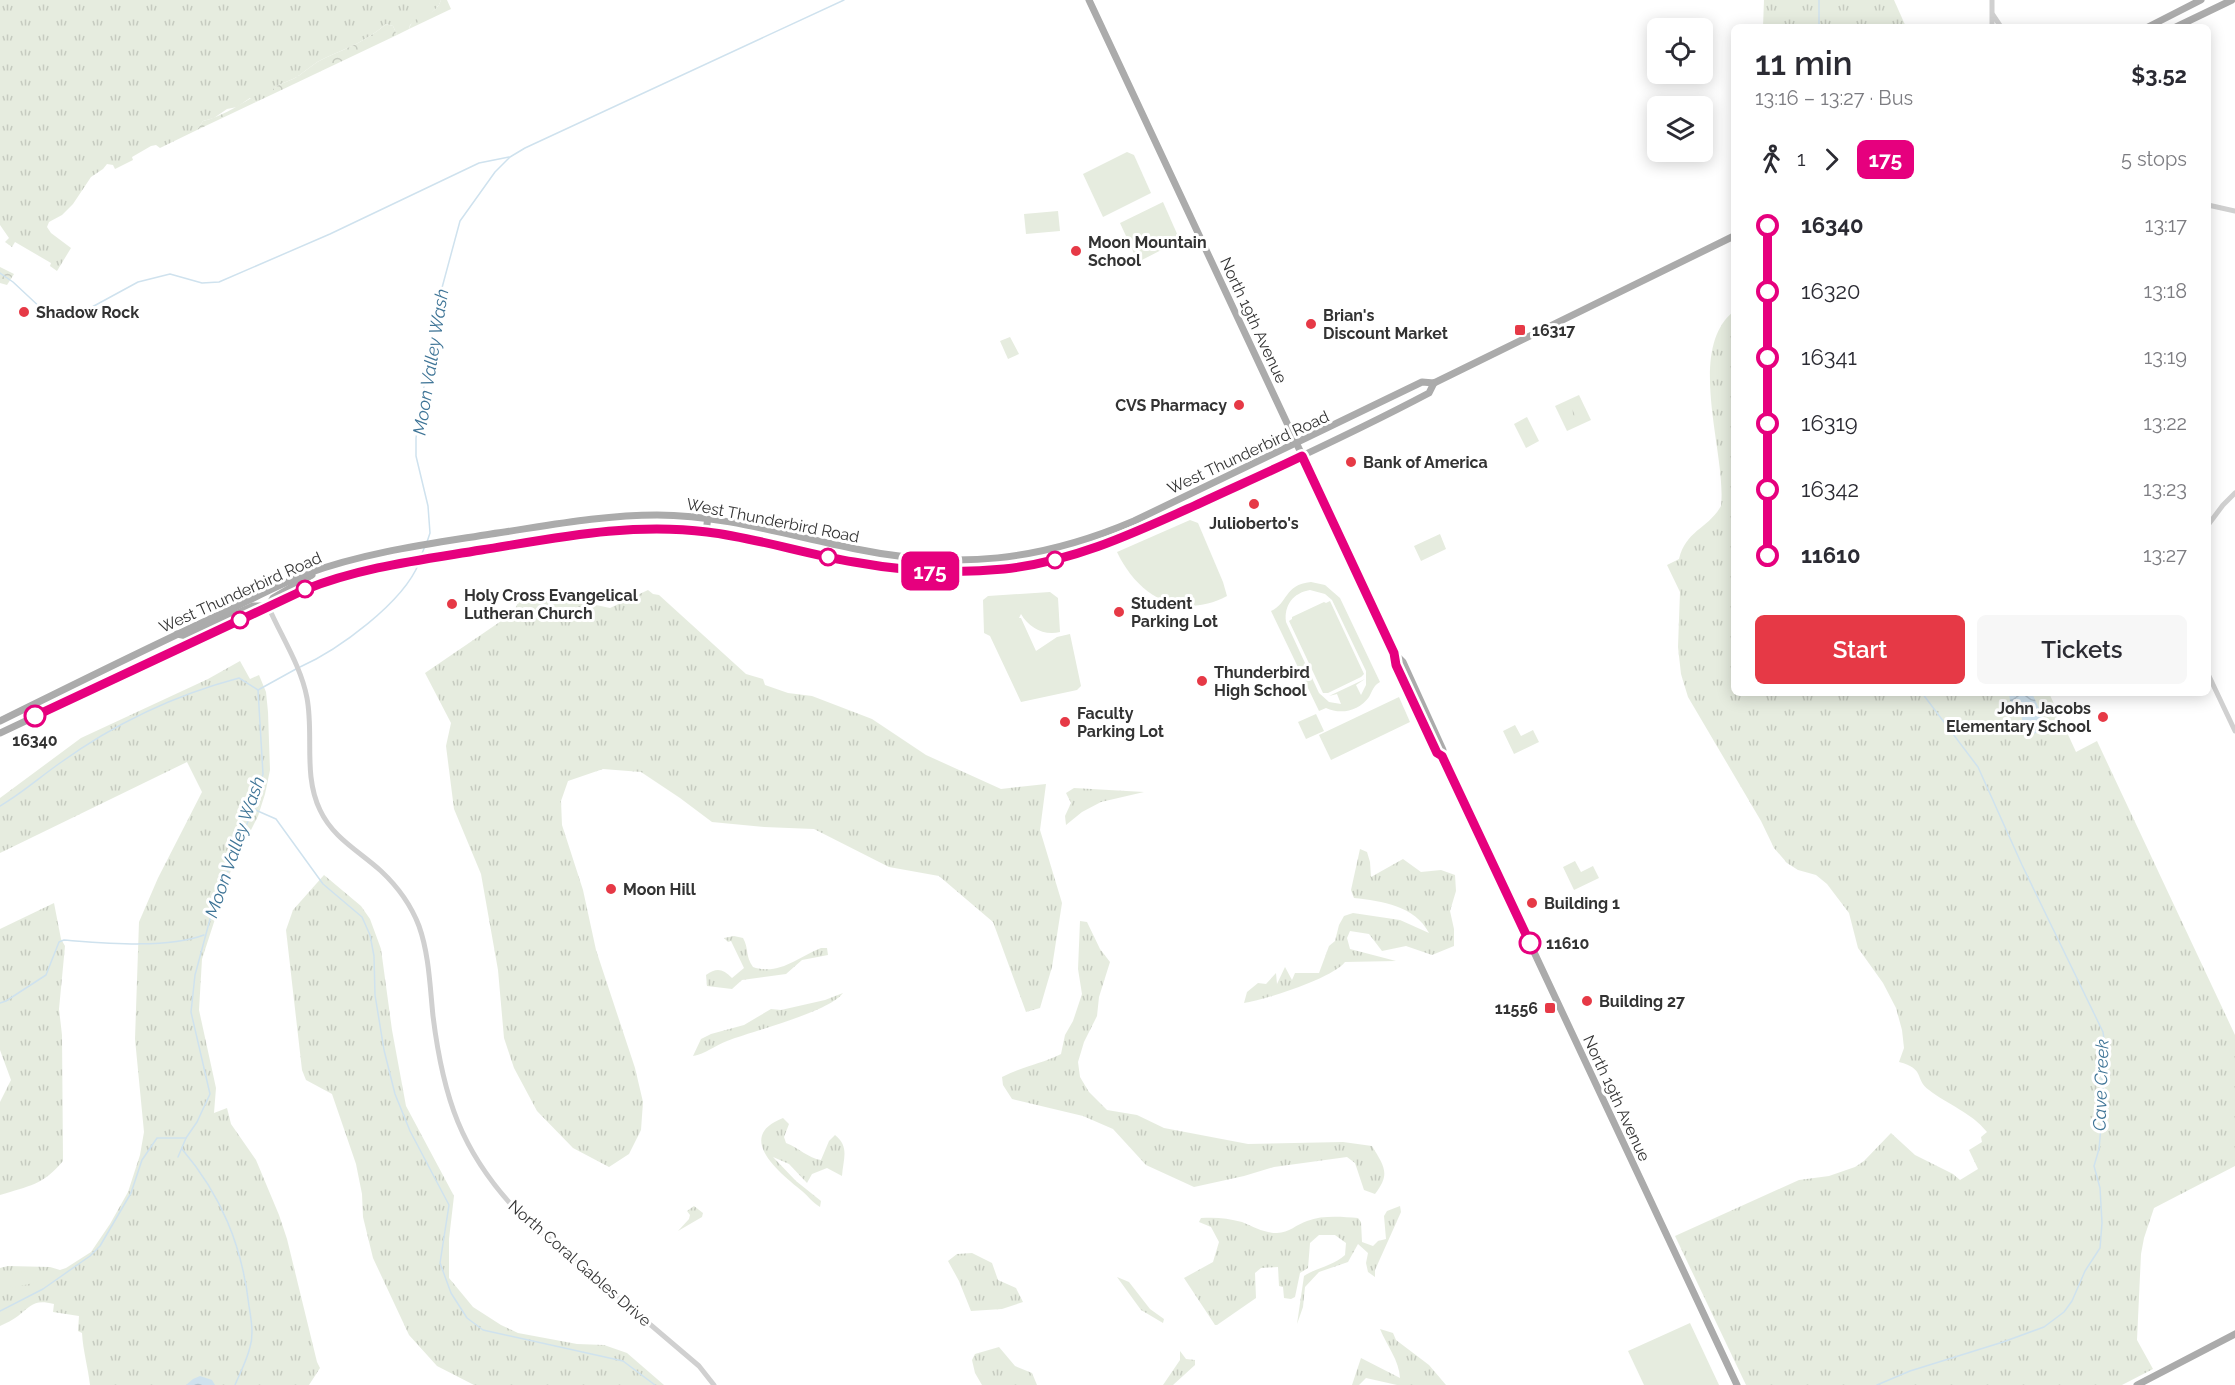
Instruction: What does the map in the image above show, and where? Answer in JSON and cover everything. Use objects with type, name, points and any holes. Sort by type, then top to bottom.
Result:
[{"type":"main road","name":"North 19th Avenue","points":[[1089,0],[1394,653],[1396,665],[1437,753],[1442,756],[1737,1385]]},
{"type":"main road","points":[[2154,24],[2201,0]]},
{"type":"main road","points":[[2182,24],[2232,0]]},
{"type":"main road","name":"West Thunderbird Road","points":[[0,721],[177,634],[319,570],[362,557],[418,546],[612,517],[659,515],[708,519],[901,558],[931,561],[1015,557],[1094,537],[1297,444],[1422,382],[1434,383],[1731,237]]},
{"type":"main road","name":"West Thunderbird Road","points":[[2,732],[314,586],[345,575],[414,560],[613,530],[663,529],[706,532],[854,562],[931,571],[986,571],[1045,562],[1083,553],[1122,538],[1302,456],[1429,393],[1434,383]]},
{"type":"main road","points":[[1209,485],[1214,497]]},
{"type":"main road","points":[[706,532],[709,509]]},
{"type":"main road","points":[[452,541],[454,554]]},
{"type":"main road","points":[[177,634],[187,636],[253,606],[268,606],[273,598],[303,582],[319,570]]},
{"type":"main road","points":[[0,721],[2,732]]},
{"type":"main road","points":[[2137,1385],[2235,1334]]},
{"type":"street","points":[[1992,0],[1992,24]]},
{"type":"street","points":[[1992,14],[1999,24]]},
{"type":"street","points":[[2211,206],[2235,211]]},
{"type":"street","points":[[2211,520],[2235,494]]},
{"type":"street","name":"North Coral Gables Drive","points":[[268,606],[303,681],[307,696],[311,779],[319,808],[328,825],[342,840],[393,883],[419,927],[425,952],[440,1064],[450,1104],[468,1144],[492,1182],[518,1212],[699,1366],[714,1385]]},
{"type":"street","points":[[2211,680],[2235,731]]},
{"type":"green space","points":[[0,0],[441,0],[436,9],[397,35],[393,26],[386,24],[362,41],[321,60],[297,77],[273,89],[273,94],[256,102],[250,98],[237,107],[227,109],[214,118],[203,121],[197,130],[160,148],[156,145],[151,146],[132,157],[133,160],[115,169],[113,165],[107,164],[91,177],[73,204],[62,215],[49,222],[47,227],[51,233],[71,248],[57,271],[50,266],[51,263],[15,242],[12,247],[5,242],[9,238],[0,225]]},
{"type":"green space","points":[[441,0],[447,0],[451,9],[409,29],[415,20],[434,10]]},
{"type":"green space","points":[[1764,0],[1894,0],[1905,24],[1763,24]]},
{"type":"green space","points":[[386,24],[393,26],[397,35],[273,94],[273,89],[297,77],[321,60],[362,41]]},
{"type":"green space","points":[[251,98],[256,102],[197,130],[203,121],[222,114]]},
{"type":"green space","points":[[1127,152],[1134,155],[1151,193],[1103,217],[1083,174]]},
{"type":"green space","points":[[1163,202],[1178,236],[1175,243],[1138,262],[1120,223]]},
{"type":"green space","points":[[1058,211],[1060,231],[1026,234],[1024,214]]},
{"type":"green space","points":[[0,267],[14,274],[7,285],[0,283]]},
{"type":"green space","points":[[1731,315],[1731,696],[2050,696],[2076,752],[2097,741],[2235,1035],[2235,1166],[2154,1208],[2141,1254],[2137,1340],[2153,1369],[2122,1385],[1746,1385],[1675,1236],[1799,1180],[1829,1176],[1855,1167],[1864,1161],[1891,1133],[1915,1155],[1953,1174],[1960,1180],[1978,1169],[1969,1150],[1982,1142],[1981,1137],[1987,1132],[1974,1119],[1929,1090],[1913,1068],[1899,1062],[1904,1048],[1896,1008],[1883,983],[1858,948],[1849,913],[1827,884],[1816,875],[1798,870],[1787,863],[1774,848],[1761,821],[1688,697],[1681,674],[1678,647],[1680,592],[1667,565],[1679,559],[1687,542],[1716,514],[1721,506],[1719,459],[1711,404],[1710,376],[1712,351],[1720,328]]},
{"type":"green space","points":[[1010,337],[1019,354],[1008,359],[1000,341]]},
{"type":"green space","points":[[1579,395],[1591,420],[1567,431],[1555,406]]},
{"type":"green space","points":[[1580,398],[1589,418],[1579,423],[1569,403]]},
{"type":"green space","points":[[1568,403],[1577,423],[1567,428],[1557,408]]},
{"type":"green space","points":[[1527,417],[1539,441],[1526,448],[1514,424]]},
{"type":"green space","points":[[1190,520],[1198,523],[1227,596],[1193,606],[1177,605],[1148,592],[1136,581],[1117,552]]},
{"type":"green space","points":[[1440,534],[1446,549],[1421,561],[1414,546]]},
{"type":"green space","points":[[1311,582],[1325,585],[1340,598],[1380,682],[1360,706],[1344,711],[1326,708],[1319,711],[1271,611],[1281,604],[1291,590]],"holes":[[[1310,590],[1325,594],[1332,600],[1366,671],[1366,685],[1361,695],[1356,685],[1365,679],[1329,696],[1337,694],[1341,704],[1329,702],[1319,693],[1286,622],[1288,605],[1294,597]]]},
{"type":"green space","points":[[648,590],[659,595],[746,674],[763,679],[765,685],[788,693],[812,696],[872,719],[926,755],[1001,789],[1046,784],[1040,830],[1062,903],[1052,967],[1040,1008],[1026,1012],[993,922],[939,876],[889,867],[814,829],[712,822],[641,772],[603,769],[568,781],[561,801],[562,825],[583,890],[596,950],[635,1068],[643,1102],[641,1130],[629,1154],[609,1167],[573,1148],[537,1111],[514,1068],[504,1038],[498,970],[481,874],[454,809],[446,746],[451,723],[425,673],[513,613],[521,596],[531,591],[610,608]]},
{"type":"green space","points":[[1050,592],[1058,598],[1060,632],[1043,632],[1033,627],[1021,614],[1019,618],[1036,651],[1057,637],[1070,634],[1081,686],[1077,690],[1021,702],[990,636],[984,633],[983,600],[988,596]]},
{"type":"green space","points":[[1330,601],[1364,674],[1328,693],[1323,693],[1289,621],[1292,617]]},
{"type":"green space","points":[[240,661],[250,679],[259,675],[266,692],[270,770],[258,816],[231,870],[202,959],[199,1010],[216,1088],[214,1113],[227,1108],[231,1124],[256,1160],[279,1215],[320,1368],[309,1385],[90,1385],[82,1333],[78,1331],[79,1316],[53,1312],[54,1304],[38,1303],[0,1326],[0,1268],[8,1266],[50,1267],[60,1270],[66,1268],[91,1252],[128,1192],[140,1155],[144,1132],[135,1039],[139,922],[158,878],[202,792],[187,762],[0,853],[0,798],[81,738],[208,679]]},
{"type":"green space","points":[[1399,697],[1410,722],[1331,760],[1319,735]]},
{"type":"green space","points":[[1316,714],[1324,731],[1306,739],[1298,722]]},
{"type":"green space","points":[[1515,725],[1521,736],[1533,730],[1539,742],[1514,754],[1503,731]]},
{"type":"green space","points":[[1074,788],[1144,792],[1101,802],[1082,812],[1066,825],[1065,816],[1071,803],[1066,793]]},
{"type":"green space","points":[[1360,849],[1367,852],[1371,877],[1403,859],[1421,872],[1441,870],[1455,875],[1456,891],[1450,911],[1454,929],[1454,946],[1432,955],[1406,946],[1382,951],[1369,934],[1350,931],[1347,938],[1350,949],[1396,961],[1345,962],[1327,975],[1313,981],[1267,998],[1244,1003],[1247,992],[1258,983],[1266,984],[1276,973],[1277,984],[1285,967],[1292,980],[1295,973],[1319,973],[1344,916],[1353,913],[1400,920],[1429,933],[1415,917],[1397,906],[1354,898],[1351,890]]},
{"type":"green space","points":[[1575,861],[1581,872],[1593,866],[1599,878],[1574,890],[1563,867]]},
{"type":"green space","points":[[324,875],[361,906],[370,919],[381,949],[392,1030],[406,1106],[454,1196],[449,1239],[449,1278],[473,1307],[501,1325],[518,1333],[577,1344],[604,1345],[627,1353],[664,1385],[474,1385],[437,1366],[409,1335],[373,1258],[363,1217],[362,1194],[356,1164],[332,1094],[306,1080],[302,1070],[286,930],[293,910]]},
{"type":"green space","points":[[54,903],[61,939],[65,946],[59,1009],[62,1035],[63,1161],[42,1180],[0,1195],[0,1102],[11,1080],[0,1050],[0,929]]},
{"type":"green space","points":[[1080,921],[1087,922],[1100,949],[1110,962],[1099,997],[1097,1016],[1084,1042],[1078,1062],[1080,1077],[1089,1092],[1107,1110],[1137,1115],[1164,1128],[1248,1144],[1343,1142],[1372,1146],[1384,1170],[1383,1181],[1375,1194],[1364,1190],[1355,1163],[1347,1157],[1274,1167],[1194,1187],[1146,1165],[1113,1129],[1083,1116],[1012,1099],[1003,1085],[1002,1077],[1061,1054],[1065,1035],[1073,1021],[1082,994],[1078,969]]},
{"type":"green space","points":[[734,936],[743,938],[753,967],[762,969],[780,967],[821,948],[827,948],[828,955],[802,960],[786,974],[742,980],[732,989],[707,986],[706,975],[710,972],[720,970],[732,978],[744,968],[731,941],[728,942],[724,938]]},
{"type":"green space","points":[[843,993],[823,1007],[807,1014],[727,1041],[693,1056],[701,1039],[711,1034],[744,1025],[771,1009],[781,1010],[825,1000]]},
{"type":"green space","points":[[783,1118],[789,1124],[784,1137],[786,1143],[812,1157],[821,1160],[829,1141],[835,1135],[843,1144],[842,1176],[827,1168],[812,1174],[807,1183],[789,1164],[773,1157],[796,1181],[821,1201],[820,1207],[783,1175],[766,1155],[762,1145],[762,1135],[769,1126]]},
{"type":"green space","points":[[694,1206],[703,1213],[702,1217],[678,1231],[689,1219],[690,1215],[687,1211]]},
{"type":"green space","points":[[1400,1206],[1401,1212],[1375,1270],[1375,1277],[1368,1272],[1366,1263],[1368,1253],[1358,1244],[1348,1262],[1319,1272],[1305,1287],[1303,1307],[1297,1324],[1304,1276],[1345,1255],[1346,1243],[1335,1235],[1319,1235],[1310,1243],[1308,1268],[1300,1273],[1295,1297],[1284,1298],[1283,1287],[1279,1286],[1278,1267],[1261,1268],[1255,1273],[1256,1298],[1217,1325],[1184,1278],[1213,1262],[1219,1242],[1211,1227],[1199,1222],[1201,1218],[1232,1220],[1263,1231],[1277,1233],[1285,1232],[1313,1219],[1358,1218],[1361,1222],[1362,1242],[1373,1246],[1378,1241],[1386,1239],[1384,1216],[1387,1211]]},
{"type":"green space","points":[[972,1253],[992,1263],[998,1280],[1016,1288],[1023,1302],[1002,1309],[971,1311],[948,1261],[957,1254]]},
{"type":"green space","points":[[35,1269],[38,1282],[11,1288],[8,1275]]},
{"type":"green space","points":[[1117,1277],[1129,1282],[1150,1309],[1164,1319],[1163,1323],[1141,1310]]},
{"type":"green space","points":[[1690,1323],[1719,1385],[1644,1385],[1628,1351]]},
{"type":"green space","points":[[1380,1329],[1393,1333],[1396,1340],[1429,1365],[1446,1385],[1397,1385],[1366,1378],[1359,1385],[1352,1385],[1361,1358],[1400,1378],[1395,1359]]},
{"type":"green space","points":[[999,1347],[1015,1366],[1032,1373],[1037,1385],[982,1385],[975,1373],[972,1360],[975,1354]]},
{"type":"green space","points":[[1180,1351],[1186,1359],[1195,1360],[1195,1365],[1173,1385],[1163,1385],[1180,1360]]},
{"type":"water","points":[[2009,696],[2033,696],[2046,724],[2043,731],[2033,734],[2024,729],[2020,709],[2010,701]]},
{"type":"water","points":[[200,1376],[212,1380],[215,1385],[186,1385]]},
{"type":"waterway","name":"Moon Valley Wash","points":[[427,542],[430,533],[428,506],[416,456],[416,438],[436,310],[460,221],[495,172],[510,157],[525,148],[844,0]]},
{"type":"waterway","name":"Cave Creek","points":[[1819,0],[1819,24]]},
{"type":"waterway","points":[[58,318],[81,313],[138,282],[170,274],[202,283],[219,282],[330,234],[479,163],[509,157]]},
{"type":"waterway","points":[[0,273],[43,310]]},
{"type":"waterway","name":"Moon Valley Wash","points":[[421,556],[425,546]]},
{"type":"waterway","name":"Moon Valley Wash","points":[[300,667],[332,649],[368,624],[399,594],[419,563]]},
{"type":"waterway","name":"Moon Valley Wash","points":[[178,1157],[210,1094],[191,1012],[195,975],[213,908],[253,809],[263,774],[258,690],[296,669]]},
{"type":"waterway","points":[[0,806],[81,749],[123,723],[168,702],[239,678],[258,690]]},
{"type":"waterway","name":"Cave Creek","points":[[1877,1385],[1910,1371],[2044,1327],[2064,1312],[2072,1301],[2085,1271],[2100,1248],[2102,1223],[2100,1188],[2094,1166],[2099,1149],[2102,1115],[2103,1089],[2099,1061],[2106,1053],[2103,1032],[2022,865],[1978,767],[1924,696]]},
{"type":"waterway","points":[[253,809],[276,819],[323,884],[362,917],[370,935],[374,956],[375,995],[384,1050],[395,1094],[410,1131],[449,1205],[440,1263],[451,1293],[467,1318],[483,1330],[623,1361],[655,1385]]},
{"type":"waterway","points":[[0,1003],[46,975],[59,942],[64,940],[154,944],[204,935]]},
{"type":"waterway","name":"Moon Valley Wash","points":[[0,1311],[43,1289],[90,1256],[100,1246],[131,1193],[142,1160],[157,1138],[186,1138]]},
{"type":"waterway","name":"Moon Valley Wash","points":[[182,1149],[208,1184],[228,1222],[246,1284],[252,1337],[247,1357],[235,1385]]},
{"type":"bus line","name":"175","points":[[35,716],[304,590],[345,575],[391,564],[588,533],[663,529],[745,538],[891,568],[955,572],[1005,569],[1083,553],[1116,541],[1302,456],[1394,653],[1396,665],[1437,753],[1442,756],[1530,943]]},
{"type":"place","name":"Moon Mountain School","points":[[1076,251]]},
{"type":"place","name":"Shadow Rock","points":[[24,312]]},
{"type":"place","name":"Brian's Discount Market","points":[[1311,324]]},
{"type":"place","name":"16317","points":[[1520,330]]},
{"type":"place","name":"CVS Pharmacy","points":[[1239,405]]},
{"type":"place","name":"Bank of America","points":[[1351,462]]},
{"type":"place","name":"Julioberto's","points":[[1254,504]]},
{"type":"place","name":"Holy Cross Evangelical Lutheran Church","points":[[452,604]]},
{"type":"place","name":"Student Parking Lot","points":[[1119,612]]},
{"type":"place","name":"Thunderbird High School","points":[[1202,681]]},
{"type":"place","name":"16340","points":[[35,716]]},
{"type":"place","name":"John Jacobs Elementary School","points":[[2103,717]]},
{"type":"place","name":"Faculty Parking Lot","points":[[1065,722]]},
{"type":"place","name":"Moon Hill","points":[[611,889]]},
{"type":"place","name":"Building 1","points":[[1532,903]]},
{"type":"place","name":"11610","points":[[1530,943]]},
{"type":"place","name":"Building 27","points":[[1587,1001]]},
{"type":"place","name":"11556","points":[[1550,1008]]}]
